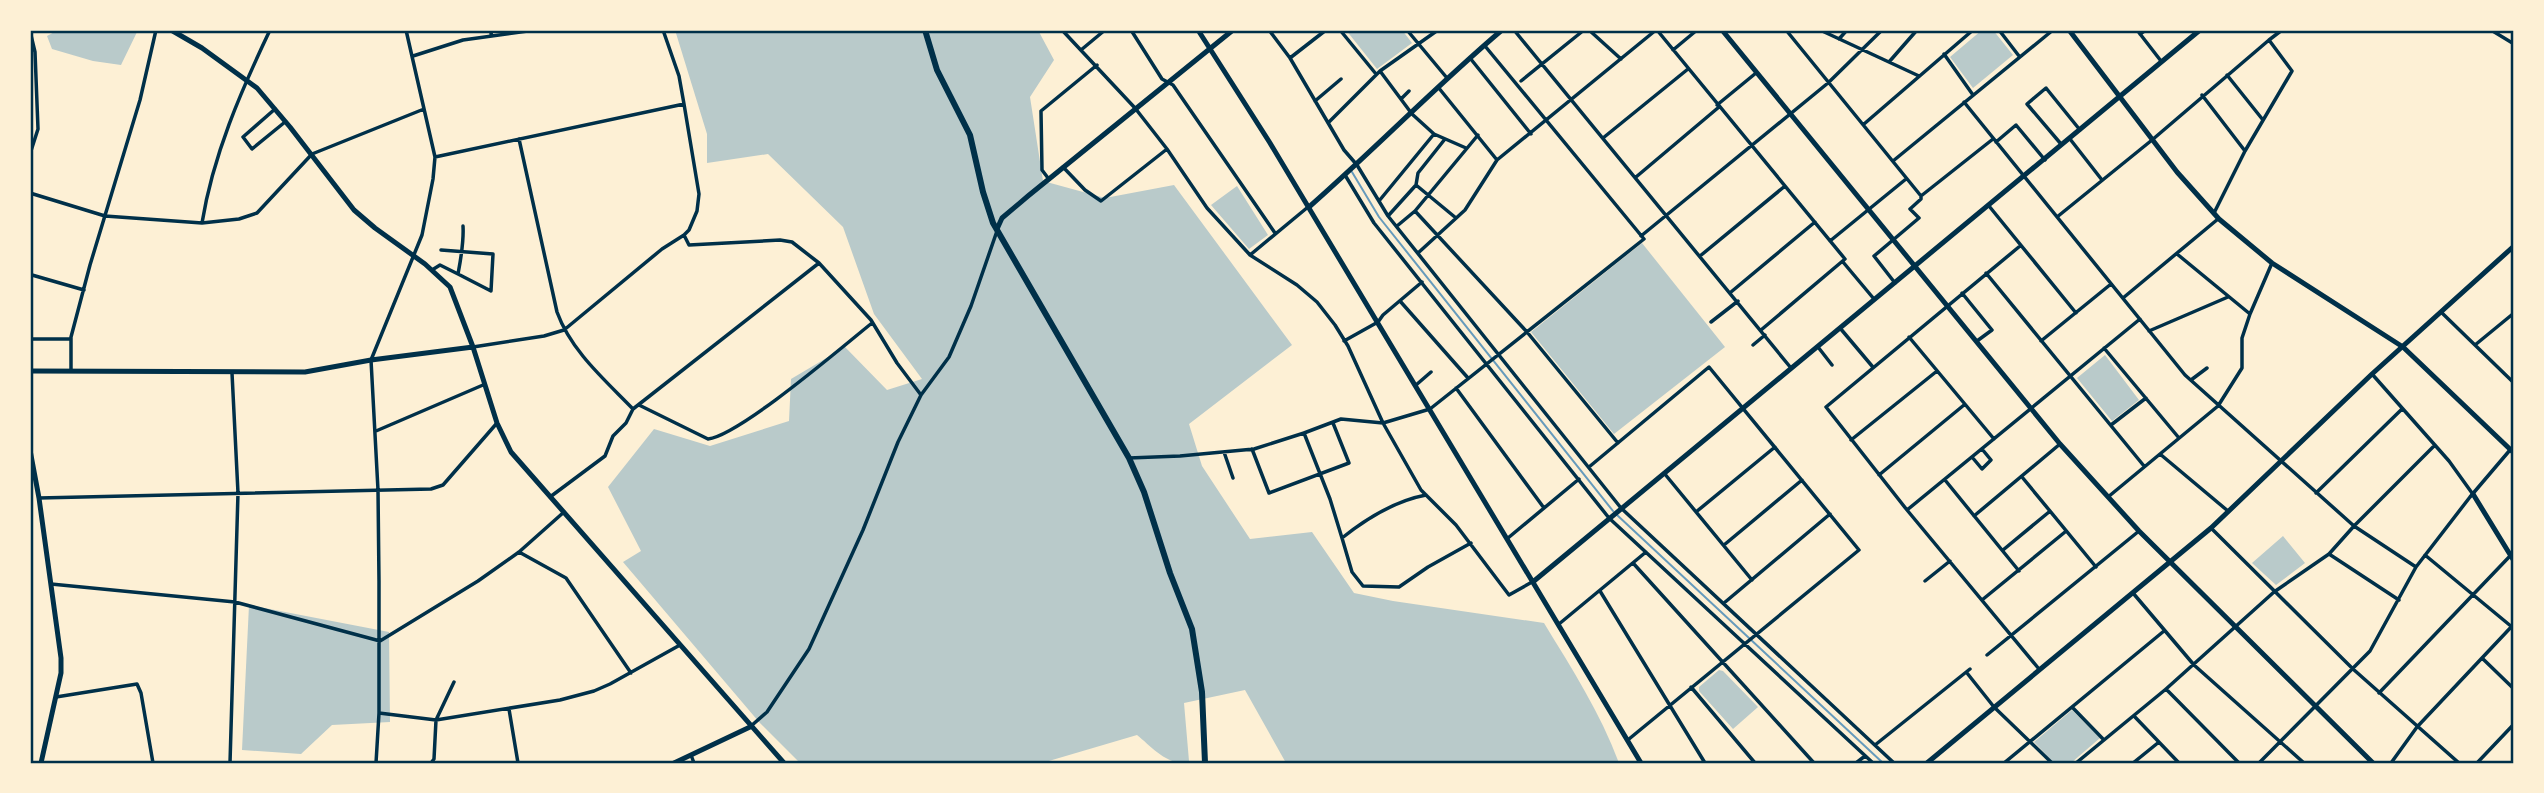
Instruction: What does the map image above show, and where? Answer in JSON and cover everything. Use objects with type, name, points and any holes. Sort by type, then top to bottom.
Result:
[{"type":"main road","points":[[925,30],[937,70],[970,135],[983,192],[997,229],[1129,458],[1192,629],[1202,692],[1205,763]]},
{"type":"street","points":[[71,371],[71,339],[140,100],[156,30]]},
{"type":"street","points":[[171,30],[202,47],[246,79],[286,121],[354,210],[415,256],[450,287],[473,347],[496,423],[511,452],[784,763]]},
{"type":"street","points":[[202,223],[211,176],[246,79],[270,30]]},
{"type":"street","points":[[376,763],[380,641],[378,490],[371,360],[422,235],[435,157],[406,30]]},
{"type":"street","points":[[490,30],[492,36]]},
{"type":"street","points":[[412,56],[463,40],[536,30]]},
{"type":"street","points":[[30,371],[306,372],[371,360],[544,336],[564,330],[662,249],[684,235],[698,211],[699,194],[679,76],[663,30]]},
{"type":"street","points":[[1062,30],[1135,108],[1207,208],[1250,256],[1297,285],[1317,302],[1335,325],[1383,423],[1426,495],[1471,543],[1509,595],[1534,581],[2200,30]]},
{"type":"street","points":[[1081,50],[1105,30]]},
{"type":"street","points":[[1131,30],[1162,79],[1169,81],[1275,233]]},
{"type":"street","points":[[1198,30],[1309,207],[1641,763]]},
{"type":"street","points":[[674,763],[750,727],[767,712],[809,649],[858,542],[898,442],[921,395],[949,357],[971,306],[1002,218],[1233,30]]},
{"type":"street","points":[[1269,30],[1290,58],[1344,150],[1357,165],[1388,216],[1621,508],[1894,763]]},
{"type":"street","points":[[1290,58],[1326,30]]},
{"type":"street","points":[[1340,30],[1412,114],[1434,134],[1466,148]]},
{"type":"street","points":[[1407,30],[1447,78]]},
{"type":"street","points":[[1328,123],[1378,73],[1438,30]]},
{"type":"street","points":[[1250,256],[1357,165],[1447,78],[1502,30]]},
{"type":"street","points":[[1514,30],[1791,368]]},
{"type":"street","points":[[1521,81],[1587,30],[1621,59]]},
{"type":"street","points":[[1418,253],[1465,210],[1497,160],[1656,30],[1815,222],[1844,259],[1843,262],[1874,299]]},
{"type":"street","points":[[1673,50],[1697,30]]},
{"type":"street","points":[[1722,30],[2060,444],[2170,562],[2373,763]]},
{"type":"street","points":[[1786,30],[1921,196]]},
{"type":"street","points":[[1820,30],[1919,76]]},
{"type":"street","points":[[1839,39],[1847,30]]},
{"type":"street","points":[[1641,236],[1828,83],[1881,30]]},
{"type":"street","points":[[1864,124],[1973,30]]},
{"type":"street","points":[[1999,30],[2019,56]]},
{"type":"street","points":[[1893,161],[2053,30]]},
{"type":"street","points":[[2069,30],[2176,172],[2219,219],[2272,263],[2403,347],[2513,450],[2473,494],[2416,567],[2370,651],[2259,763]]},
{"type":"street","points":[[2146,30],[2138,32],[2162,62]]},
{"type":"street","points":[[2057,217],[2282,30]]},
{"type":"street","points":[[30,31],[35,52],[38,128],[30,154]]},
{"type":"street","points":[[1889,62],[1914,31]]},
{"type":"street","points":[[2495,31],[2514,44]]},
{"type":"street","points":[[2214,213],[2245,151],[2292,71],[2269,40]]},
{"type":"street","points":[[1129,458],[1252,449],[1341,419],[1383,423],[1430,408],[1644,239],[1485,45]]},
{"type":"street","points":[[1944,54],[1973,95]]},
{"type":"street","points":[[1470,58],[1531,134]]},
{"type":"street","points":[[1048,179],[1042,170],[1041,111],[1097,65]]},
{"type":"street","points":[[1604,138],[1688,69]]},
{"type":"street","points":[[1636,177],[1757,73]]},
{"type":"street","points":[[2227,75],[2263,120]]},
{"type":"street","points":[[1315,102],[1341,79]]},
{"type":"street","points":[[1438,88],[1497,160]]},
{"type":"street","points":[[2062,145],[2027,104],[2046,88],[2080,130]]},
{"type":"street","points":[[1400,99],[1409,91]]},
{"type":"street","points":[[2202,95],[2245,151]]},
{"type":"street","points":[[1964,102],[2191,380],[2354,526],[2416,567]]},
{"type":"street","points":[[435,157],[684,104]]},
{"type":"street","points":[[275,110],[243,137],[252,149],[286,121]]},
{"type":"street","points":[[30,193],[105,216],[202,223],[239,219],[257,213],[312,154],[424,110]]},
{"type":"street","points":[[1895,283],[1874,256],[1919,218],[1910,209],[1921,196],[2016,125],[2045,160]]},
{"type":"street","points":[[1379,201],[1434,134]]},
{"type":"street","points":[[1397,226],[1415,211],[1478,135]]},
{"type":"street","points":[[519,139],[557,312],[564,330],[585,359],[633,409]]},
{"type":"street","points":[[1388,216],[1416,185],[1418,173],[1445,139]]},
{"type":"street","points":[[2070,139],[2102,180]]},
{"type":"street","points":[[1063,166],[1085,190],[1101,201],[1167,149]]},
{"type":"street","points":[[1345,175],[1374,223],[1609,518],[1873,763]]},
{"type":"street","points":[[1830,241],[1906,179]]},
{"type":"street","points":[[1416,185],[1456,218]]},
{"type":"street","points":[[1700,256],[1785,185]]},
{"type":"street","points":[[1989,206],[2076,313]]},
{"type":"street","points":[[1415,211],[1527,331],[1618,443]]},
{"type":"street","points":[[2123,298],[2219,219]]},
{"type":"street","points":[[1731,292],[1815,222]]},
{"type":"street","points":[[458,274],[463,226]]},
{"type":"street","points":[[684,235],[689,245],[780,240],[793,242],[819,263],[872,323],[921,395]]},
{"type":"street","points":[[2020,246],[1872,366],[1826,407],[1907,510],[2039,669]]},
{"type":"street","points":[[1927,763],[2211,528],[2372,374],[2514,246]]},
{"type":"street","points":[[432,270],[440,265],[491,291],[493,254],[441,250]]},
{"type":"street","points":[[2177,254],[2250,314]]},
{"type":"street","points":[[1761,330],[1843,262]]},
{"type":"street","points":[[550,497],[605,456],[612,436],[626,423],[633,409],[819,263]]},
{"type":"street","points":[[2108,497],[2218,406],[2242,368],[2242,338],[2272,263]]},
{"type":"street","points":[[1986,274],[2144,466]]},
{"type":"street","points":[[30,276],[84,290]]},
{"type":"street","points":[[1344,341],[1378,322],[1422,282]]},
{"type":"street","points":[[2041,341],[2111,284]]},
{"type":"street","points":[[1962,293],[1992,330],[1977,341]]},
{"type":"street","points":[[2149,331],[2229,297]]},
{"type":"street","points":[[1400,301],[1468,378]]},
{"type":"street","points":[[1712,322],[1738,301]]},
{"type":"street","points":[[2441,313],[2514,382]]},
{"type":"street","points":[[2475,345],[2514,313]]},
{"type":"street","points":[[1907,510],[2140,319]]},
{"type":"street","points":[[639,405],[708,439],[715,438],[747,421],[872,323]]},
{"type":"street","points":[[1840,328],[1872,366]]},
{"type":"street","points":[[1753,345],[1765,335]]},
{"type":"street","points":[[1909,337],[1994,439]]},
{"type":"street","points":[[30,339],[71,339]]},
{"type":"street","points":[[1818,346],[1832,365]]},
{"type":"street","points":[[2105,348],[2179,438]]},
{"type":"street","points":[[1589,468],[1709,367],[1859,550],[1629,739]]},
{"type":"street","points":[[2191,380],[2207,368]]},
{"type":"street","points":[[1851,440],[1937,371]]},
{"type":"street","points":[[1416,386],[1431,372]]},
{"type":"street","points":[[230,763],[238,494],[232,373]]},
{"type":"street","points":[[2372,374],[2435,445],[2473,494],[2512,559],[2472,595],[2379,693]]},
{"type":"street","points":[[376,432],[483,385]]},
{"type":"street","points":[[1456,388],[1544,508]]},
{"type":"street","points":[[2111,425],[2146,398]]},
{"type":"street","points":[[1879,475],[1964,404]]},
{"type":"street","points":[[2316,493],[2402,409]]},
{"type":"street","points":[[1252,449],[1269,494],[1349,463],[1333,422]]},
{"type":"street","points":[[39,498],[431,489],[443,485],[496,423]]},
{"type":"street","points":[[1304,433],[1352,572],[1363,586],[1399,587],[1471,543]]},
{"type":"street","points":[[1974,516],[2060,444]]},
{"type":"street","points":[[2076,763],[2194,665],[2274,592],[2329,554],[2435,445]]},
{"type":"street","points":[[1696,512],[1775,447]]},
{"type":"street","points":[[1972,457],[1982,469],[1992,460],[1982,449]]},
{"type":"street","points":[[30,450],[61,658],[61,673],[41,763]]},
{"type":"street","points":[[1224,452],[1233,478]]},
{"type":"street","points":[[2160,454],[2228,512]]},
{"type":"street","points":[[1664,473],[1752,580]]},
{"type":"street","points":[[2022,477],[2096,567]]},
{"type":"street","points":[[1508,538],[1579,479]]},
{"type":"street","points":[[1724,545],[1802,480]]},
{"type":"street","points":[[1945,480],[2019,571]]},
{"type":"street","points":[[1342,538],[1368,517],[1411,498],[1426,495]]},
{"type":"street","points":[[51,584],[234,602],[380,641],[478,581],[519,552],[564,512]]},
{"type":"street","points":[[2003,550],[2049,512]]},
{"type":"street","points":[[1724,603],[1830,514]]},
{"type":"street","points":[[2211,528],[2353,670],[2459,763]]},
{"type":"street","points":[[1987,655],[2140,531]]},
{"type":"street","points":[[1982,600],[2065,532]]},
{"type":"street","points":[[519,552],[566,578],[631,673]]},
{"type":"street","points":[[1559,624],[1646,552]]},
{"type":"street","points":[[2329,554],[2399,600]]},
{"type":"street","points":[[2391,763],[2417,727],[2513,626],[2425,555]]},
{"type":"street","points":[[1925,581],[1950,561]]},
{"type":"street","points":[[1633,563],[1814,763]]},
{"type":"street","points":[[1600,591],[1705,763]]},
{"type":"street","points":[[2133,593],[2194,665],[2304,763]]},
{"type":"street","points":[[2004,763],[2164,631]]},
{"type":"street","points":[[379,713],[436,720],[509,709],[594,691],[680,645]]},
{"type":"street","points":[[2482,658],[2514,689]]},
{"type":"street","points":[[1875,745],[1968,671],[1994,707],[2052,763]]},
{"type":"street","points":[[431,763],[434,759],[436,720],[454,682]]},
{"type":"street","points":[[56,696],[137,684],[141,693],[153,763]]},
{"type":"street","points":[[1691,687],[1755,763]]},
{"type":"street","points":[[2166,689],[2239,763]]},
{"type":"street","points":[[2073,708],[2104,740]]},
{"type":"street","points":[[509,709],[518,763]]},
{"type":"street","points":[[2134,716],[2179,763]]},
{"type":"street","points":[[2477,763],[2514,724]]},
{"type":"street","points":[[2133,763],[2159,743]]},
{"type":"street","points":[[691,755],[694,763]]},
{"type":"street","points":[[1856,763],[1865,756]]},
{"type":"shaded area","points":[[58,30],[138,30],[121,65],[93,61],[52,49],[47,36]]},
{"type":"shaded area","points":[[675,30],[1038,30],[1054,60],[1030,97],[1043,181],[1105,198],[1174,185],[1292,345],[1189,424],[1202,466],[1250,539],[1312,532],[1354,593],[1544,623],[1594,708],[1619,763],[1286,763],[1245,690],[1184,703],[1189,761],[1175,762],[1168,759],[1137,735],[1042,763],[800,763],[759,722],[623,562],[641,551],[608,487],[654,429],[710,446],[789,421],[791,379],[845,347],[887,390],[922,379],[874,314],[843,227],[768,154],[707,163],[707,134]]},
{"type":"shaded area","points":[[1346,30],[1402,30],[1412,43],[1377,69]]},
{"type":"shaded area","points":[[1982,30],[1993,30],[2013,55],[1973,88],[1950,57]]},
{"type":"shaded area","points":[[1237,186],[1268,235],[1249,249],[1211,205]]},
{"type":"shaded area","points":[[1642,243],[1725,347],[1614,434],[1531,332]]},
{"type":"shaded area","points":[[2105,355],[2139,400],[2112,421],[2077,378]]},
{"type":"shaded area","points":[[2283,536],[2305,563],[2276,585],[2252,563]]},
{"type":"shaded area","points":[[249,605],[389,632],[390,722],[332,725],[301,754],[242,750]]},
{"type":"shaded area","points":[[1719,670],[1758,707],[1733,729],[1699,691],[1699,687]]},
{"type":"shaded area","points":[[2072,710],[2100,738],[2071,763],[2054,763],[2034,742]]},
{"type":"waterway","points":[[1352,172],[1379,217],[1613,511]]},
{"type":"waterway","points":[[1617,515],[1883,763]]}]
